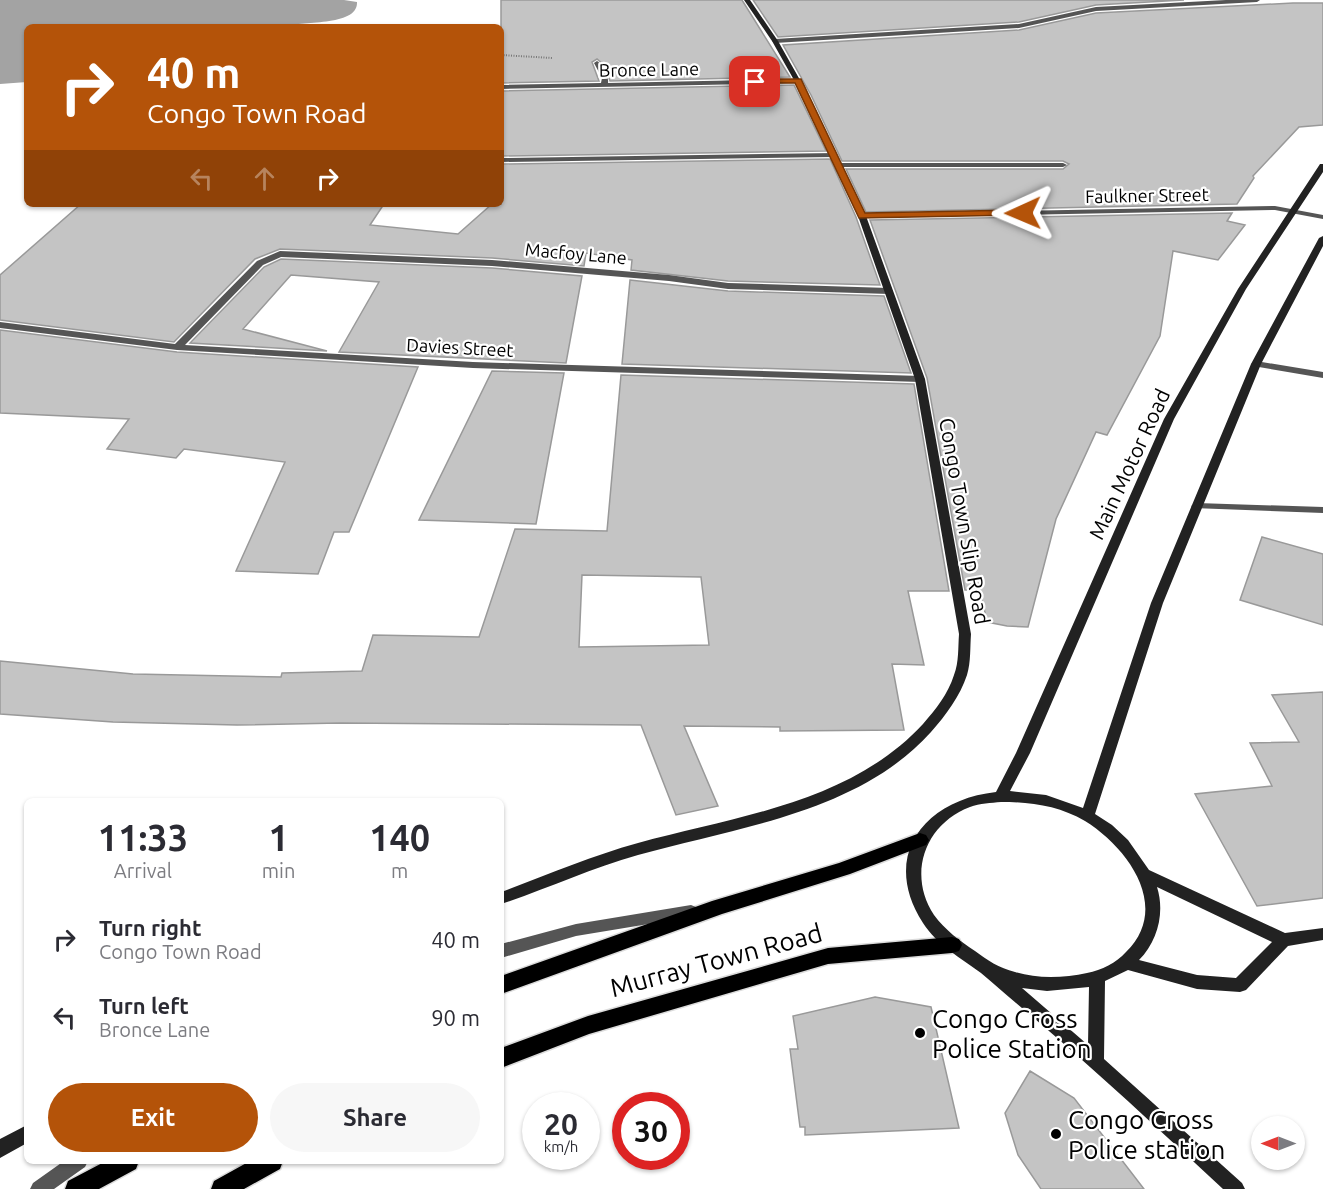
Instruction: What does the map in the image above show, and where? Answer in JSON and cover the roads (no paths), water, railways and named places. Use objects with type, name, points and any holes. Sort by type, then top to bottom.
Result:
[{"type":"main road","name":"Congo Town Slip Road","points":[[504,897],[635,849],[734,825],[832,794],[872,775],[927,732],[949,701],[962,672],[965,634],[920,379],[862,216],[798,81],[775,41],[747,0]]},
{"type":"main road","name":"Main Motor Road","points":[[1001,795],[1023,753],[1168,419],[1242,289],[1323,166]]},
{"type":"main road","points":[[1087,816],[1157,603],[1256,364],[1323,238]]},
{"type":"main road","points":[[988,969],[1024,982],[1062,986],[1097,980],[1127,963],[1147,938],[1154,908],[1146,876],[1132,853],[1112,833],[1087,816],[1060,803],[1030,796],[1001,795],[968,802],[939,816],[920,840],[913,864],[916,892],[929,920],[952,945],[988,969],[1096,1062],[1236,1189]]},
{"type":"main road","name":"Murray Town Road","points":[[504,985],[719,907],[843,869],[920,840]]},
{"type":"main road","points":[[1146,876],[1284,940],[1323,934]]},
{"type":"main road","points":[[1127,963],[1196,984],[1240,985],[1284,940]]},
{"type":"main road","name":"Murray Town Road","points":[[504,1057],[588,1025],[828,956],[952,945]]},
{"type":"main road","points":[[1096,1062],[1097,980]]},
{"type":"main road","points":[[0,1149],[24,1135]]},
{"type":"main road","points":[[76,1189],[122,1164]]},
{"type":"main road","points":[[222,1189],[267,1164]]},
{"type":"street","points":[[775,41],[1019,26],[1096,9],[1257,0]]},
{"type":"street","points":[[597,63],[605,78],[604,85]]},
{"type":"street","name":"Bronce Lane","points":[[504,87],[798,81]]},
{"type":"street","points":[[504,160],[833,154]]},
{"type":"street","points":[[838,165],[1063,165]]},
{"type":"street","name":"Faulkner Street","points":[[862,216],[1252,208],[1294,210],[1323,217]]},
{"type":"street","name":"Macfoy Lane","points":[[177,347],[260,263],[280,254],[413,258],[669,278],[728,286],[890,291]]},
{"type":"street","name":"Davies Street","points":[[0,324],[177,347],[473,365],[861,379],[920,379]]},
{"type":"street","points":[[1256,364],[1323,375]]},
{"type":"street","points":[[1197,506],[1323,510]]},
{"type":"street","points":[[504,950],[576,930],[719,907]]},
{"type":"street","points":[[39,1189],[75,1164]]},
{"type":"place","name":"Congo Cross Police Station","points":[[920,1033]]},
{"type":"place","name":"Congo Cross Police station","points":[[1056,1134]]}]
